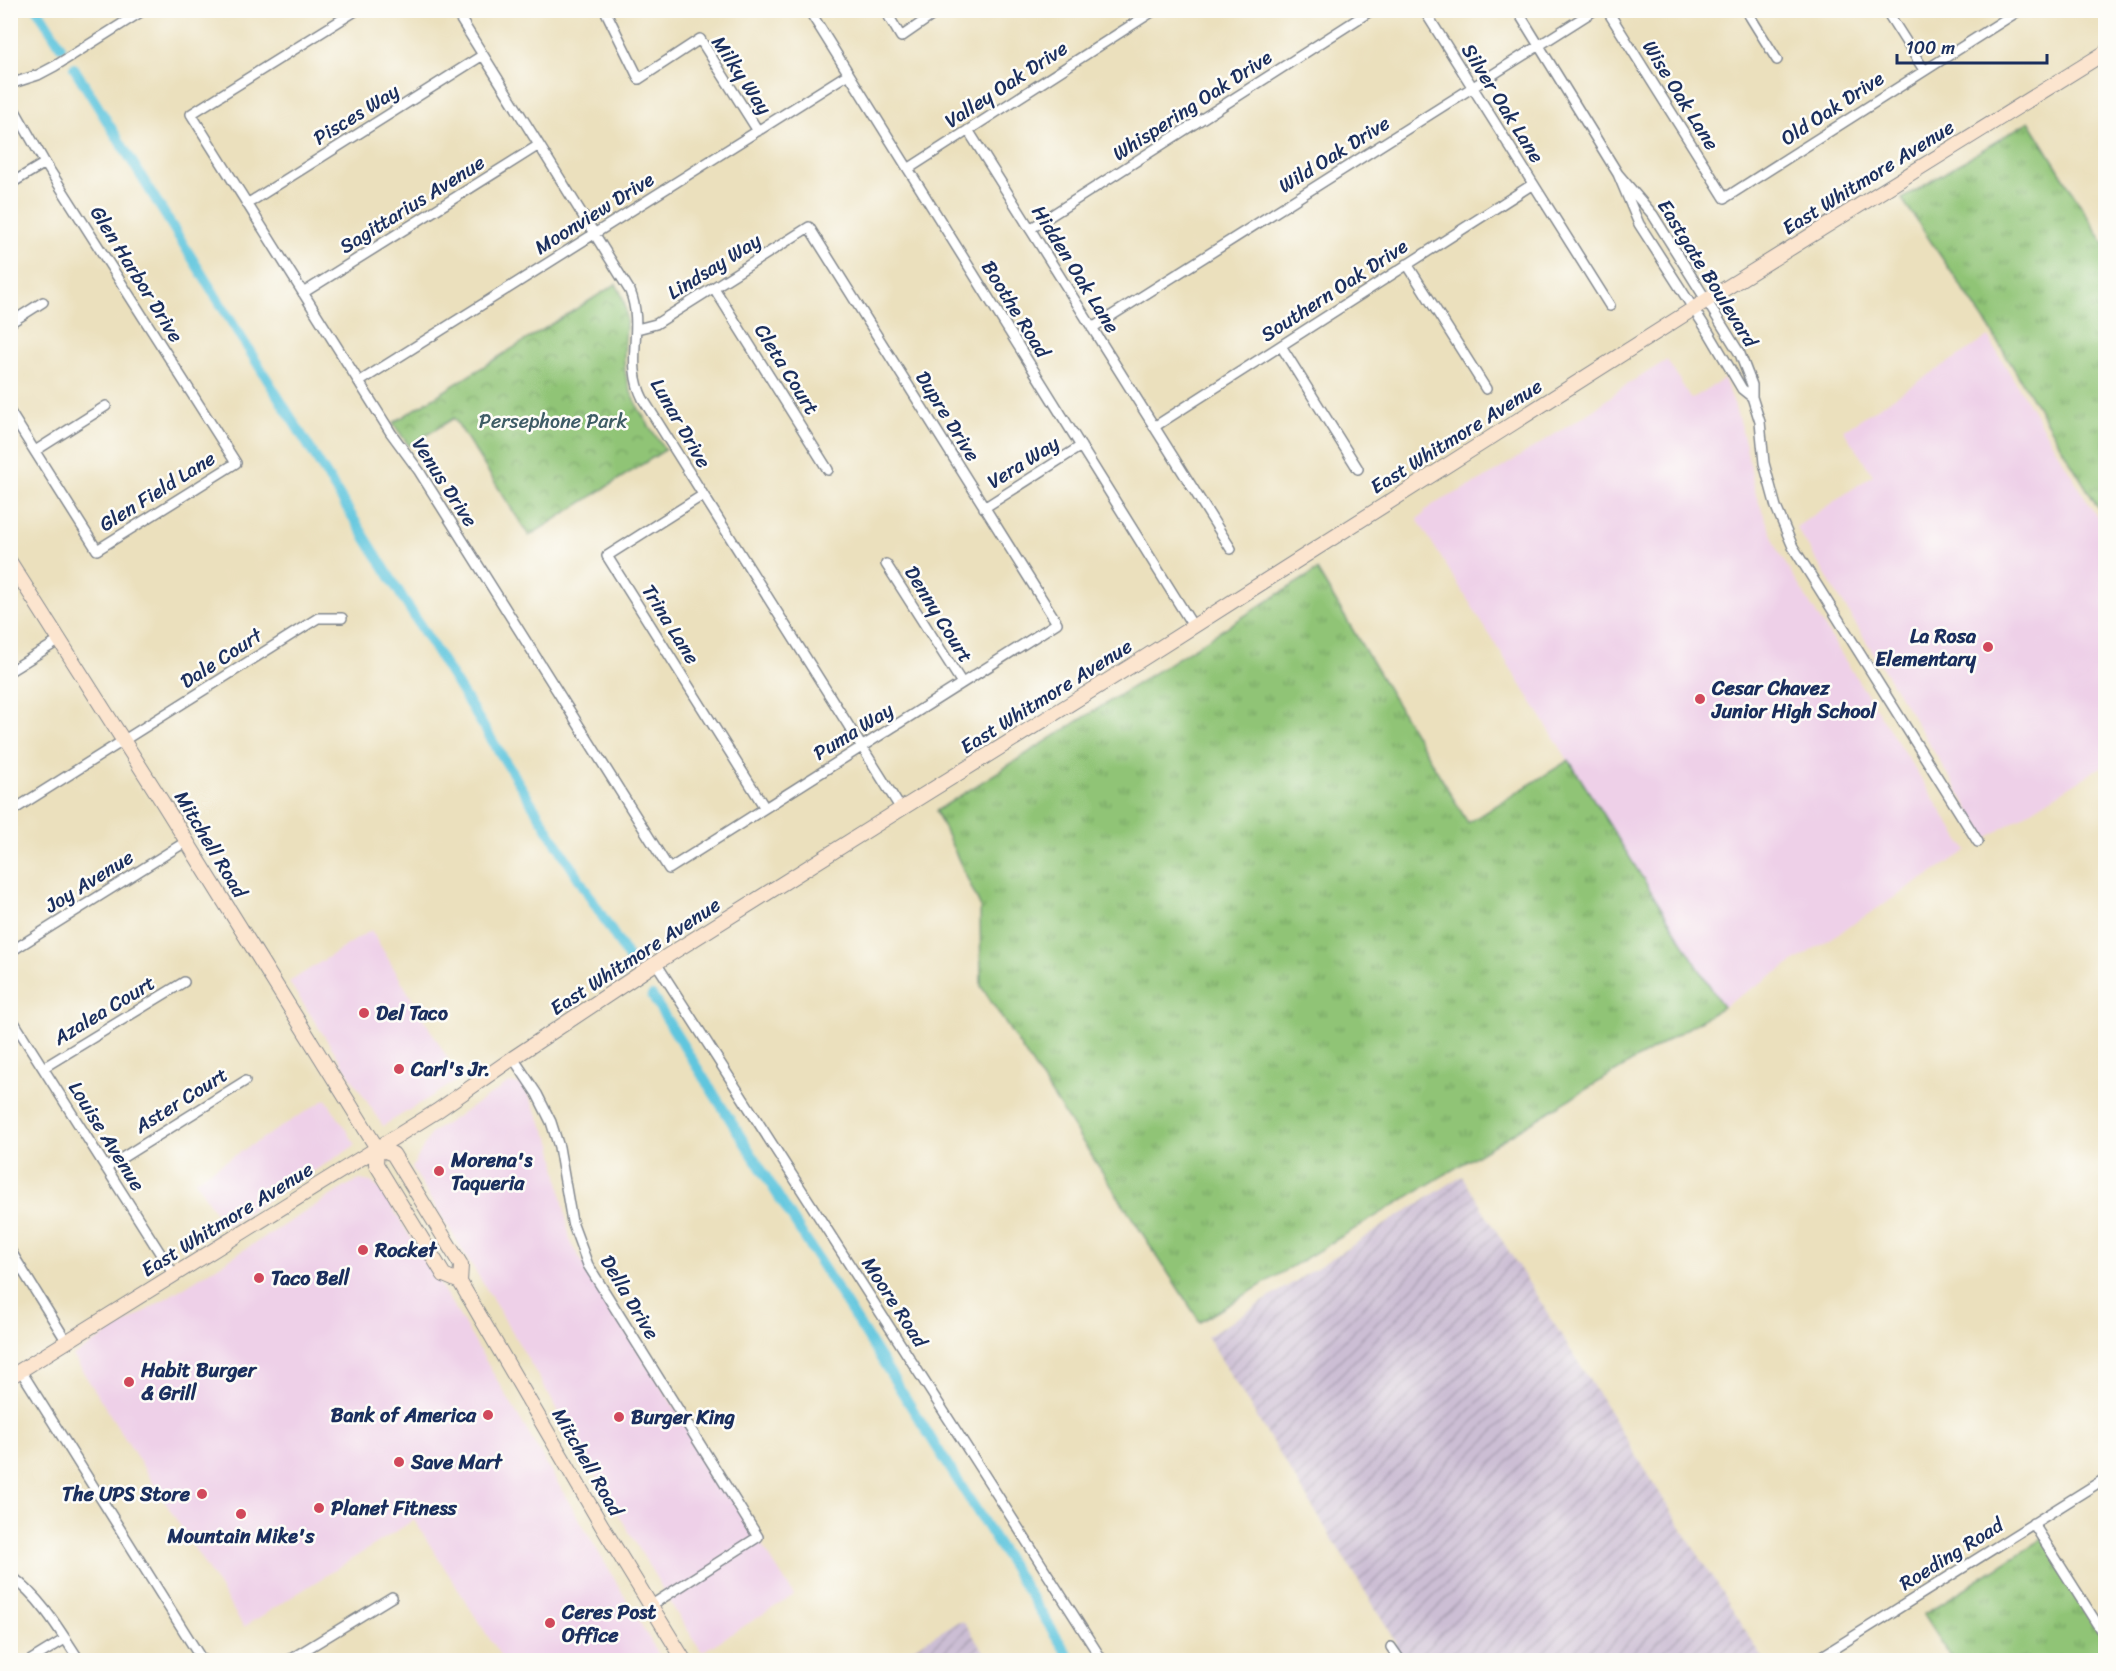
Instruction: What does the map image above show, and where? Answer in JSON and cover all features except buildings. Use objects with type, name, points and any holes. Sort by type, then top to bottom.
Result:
[{"type":"main road","name":"East Whitmore Avenue","points":[[16,1374],[437,1111],[656,963],[1707,300],[2106,52]]},
{"type":"main road","name":"Mitchell Road","points":[[10,562],[187,841],[377,1148],[376,1164],[444,1275],[460,1282]]},
{"type":"main road","name":"Mitchell Road","points":[[377,1148],[393,1154],[461,1265],[460,1282],[684,1660]]},
{"type":"street","name":"Venus Drive","points":[[357,10],[191,114],[391,433],[431,491],[669,868]]},
{"type":"street","name":"Lunar Drive","points":[[455,10],[596,234],[631,294],[635,308],[636,329],[633,363],[639,391],[901,809]]},
{"type":"street","name":"Milky Way","points":[[605,10],[639,79],[700,39],[758,131]]},
{"type":"street","name":"Boothe Road","points":[[809,10],[1193,626]]},
{"type":"street","points":[[885,10],[901,37],[940,10]]},
{"type":"street","name":"Valley Oak Drive","points":[[908,169],[1155,10]]},
{"type":"street","name":"Whispering Oak Drive","points":[[1030,229],[1372,10]]},
{"type":"street","name":"Silver Oak Lane","points":[[1424,10],[1610,306]]},
{"type":"street","name":"Eastgate Boulevard","points":[[1517,10],[1618,174],[1639,224],[1742,389],[1752,398]]},
{"type":"street","name":"Wild Oak Drive","points":[[1092,328],[1595,10]]},
{"type":"street","name":"Wise Oak Lane","points":[[1607,10],[1725,198]]},
{"type":"street","points":[[1746,10],[1777,60]]},
{"type":"street","points":[[1886,10],[1924,70]]},
{"type":"street","name":"Old Oak Drive","points":[[1725,198],[2020,10]]},
{"type":"street","points":[[10,84],[38,75],[55,66],[139,12]]},
{"type":"street","name":"Pisces Way","points":[[248,204],[483,55]]},
{"type":"street","name":"Moonview Drive","points":[[360,382],[848,74]]},
{"type":"street","name":"Glen Harbor Drive","points":[[10,102],[45,162],[236,463]]},
{"type":"street","name":"Hidden Oak Lane","points":[[968,130],[1231,549]]},
{"type":"street","name":"Sagittarius Avenue","points":[[303,293],[539,145]]},
{"type":"street","points":[[10,184],[45,162]]},
{"type":"street","name":"Eastgate Boulevard","points":[[1618,174],[1653,215],[1740,354],[1752,385],[1752,398],[1760,423],[1764,463],[1776,507],[1793,547],[1978,842]]},
{"type":"street","name":"Southern Oak Drive","points":[[1154,427],[1533,184]]},
{"type":"street","name":"Lindsay Way","points":[[636,329],[654,326],[809,227]]},
{"type":"street","name":"Dupre Drive","points":[[809,227],[1057,623]]},
{"type":"street","points":[[1407,264],[1486,389]]},
{"type":"street","name":"Cleta Court","points":[[714,288],[828,470]]},
{"type":"street","points":[[10,323],[43,302]]},
{"type":"street","points":[[1281,346],[1358,469]]},
{"type":"street","points":[[10,412],[35,451],[106,406]]},
{"type":"street","name":"Vera Way","points":[[984,508],[1081,446]]},
{"type":"street","name":"Glen Field Lane","points":[[35,451],[97,550],[236,463]]},
{"type":"street","name":"Trina Lane","points":[[703,495],[606,556],[765,808]]},
{"type":"street","name":"Denny Court","points":[[886,564],[962,683]]},
{"type":"street","name":"Dale Court","points":[[10,812],[318,618],[342,618]]},
{"type":"street","name":"Puma Way","points":[[669,868],[1057,623]]},
{"type":"street","points":[[10,671],[60,640]]},
{"type":"street","name":"Joy Avenue","points":[[10,952],[187,841]]},
{"type":"street","name":"Moore Road","points":[[656,963],[1102,1660]]},
{"type":"street","name":"Azalea Court","points":[[44,1068],[184,982]]},
{"type":"street","name":"Louise Avenue","points":[[10,1016],[174,1275]]},
{"type":"street","name":"Della Drive","points":[[513,1058],[537,1094],[551,1122],[559,1147],[572,1222],[588,1266],[758,1537],[650,1606]]},
{"type":"street","name":"Aster Court","points":[[106,1167],[245,1081]]},
{"type":"street","points":[[10,1250],[67,1342]]},
{"type":"street","points":[[16,1374],[202,1660]]},
{"type":"street","name":"Roeding Road","points":[[1816,1660],[2106,1478]]},
{"type":"street","points":[[2033,1523],[2106,1638]]},
{"type":"street","points":[[10,1575],[38,1600],[79,1660]]},
{"type":"street","points":[[289,1660],[392,1597]]},
{"type":"street","points":[[31,1660],[65,1639]]},
{"type":"street","points":[[1391,1647],[1400,1660]]},
{"type":"shaded area","name":"La Rosa Elementary","points":[[1988,337],[2105,530],[2106,764],[1987,838],[1796,527],[1873,475],[1843,430]]},
{"type":"shaded area","name":"Cesar Chavez Junior High School","points":[[1667,360],[1691,399],[1724,379],[1734,403],[1745,442],[1756,495],[1779,553],[1967,851],[1723,1007],[1417,519],[1434,504],[1482,480],[1595,409],[1620,389]]},
{"type":"shaded area","points":[[371,930],[460,1079],[383,1126],[289,982]]},
{"type":"shaded area","points":[[509,1083],[523,1085],[552,1144],[571,1244],[794,1595],[702,1652],[676,1612],[495,1303],[412,1168],[431,1133]]},
{"type":"shaded area","points":[[326,1099],[356,1145],[224,1227],[195,1180]]},
{"type":"shaded area","points":[[1462,1176],[1764,1660],[1400,1660],[1391,1647],[1397,1643],[1207,1337]]},
{"type":"shaded area","points":[[360,1180],[371,1182],[382,1191],[460,1317],[662,1660],[503,1660],[414,1520],[244,1627],[73,1356],[350,1184]]},
{"type":"shaded area","points":[[959,1621],[964,1622],[990,1660],[893,1660]]},
{"type":"green space","points":[[2029,121],[2105,245],[2105,519],[1990,329],[1902,199]]},
{"type":"green space","name":"Persephone Park","points":[[616,284],[625,307],[624,359],[627,382],[641,412],[665,450],[529,536],[454,418],[409,446],[393,423]]},
{"type":"green space","points":[[1317,570],[1468,823],[1569,760],[1723,1007],[1200,1322],[981,986],[980,906],[936,811]]},
{"type":"green space","points":[[2044,1538],[2105,1638],[2105,1660],[1952,1660],[1923,1615]]},
{"type":"waterway","points":[[38,10],[61,47]]},
{"type":"waterway","points":[[74,68],[631,962]]},
{"type":"waterway","points":[[652,996],[1071,1660]]},
{"type":"place","name":"La Rosa Elementary","points":[[1988,647]]},
{"type":"place","name":"Cesar Chavez Junior High School","points":[[1700,699]]},
{"type":"place","name":"Del Taco","points":[[364,1013]]},
{"type":"place","name":"Carl's Jr.","points":[[399,1069]]},
{"type":"place","name":"Morena's Taqueria","points":[[439,1171]]},
{"type":"place","name":"Rocket","points":[[363,1250]]},
{"type":"place","name":"Taco Bell","points":[[259,1278]]},
{"type":"place","name":"Habit Burger & Grill","points":[[129,1382]]},
{"type":"place","name":"Bank of America","points":[[488,1415]]},
{"type":"place","name":"Burger King","points":[[619,1417]]},
{"type":"place","name":"Save Mart","points":[[399,1462]]},
{"type":"place","name":"The UPS Store","points":[[202,1494]]},
{"type":"place","name":"Planet Fitness","points":[[319,1508]]},
{"type":"place","name":"Mountain Mike's","points":[[241,1514]]},
{"type":"place","name":"Ceres Post Office","points":[[550,1623]]}]
